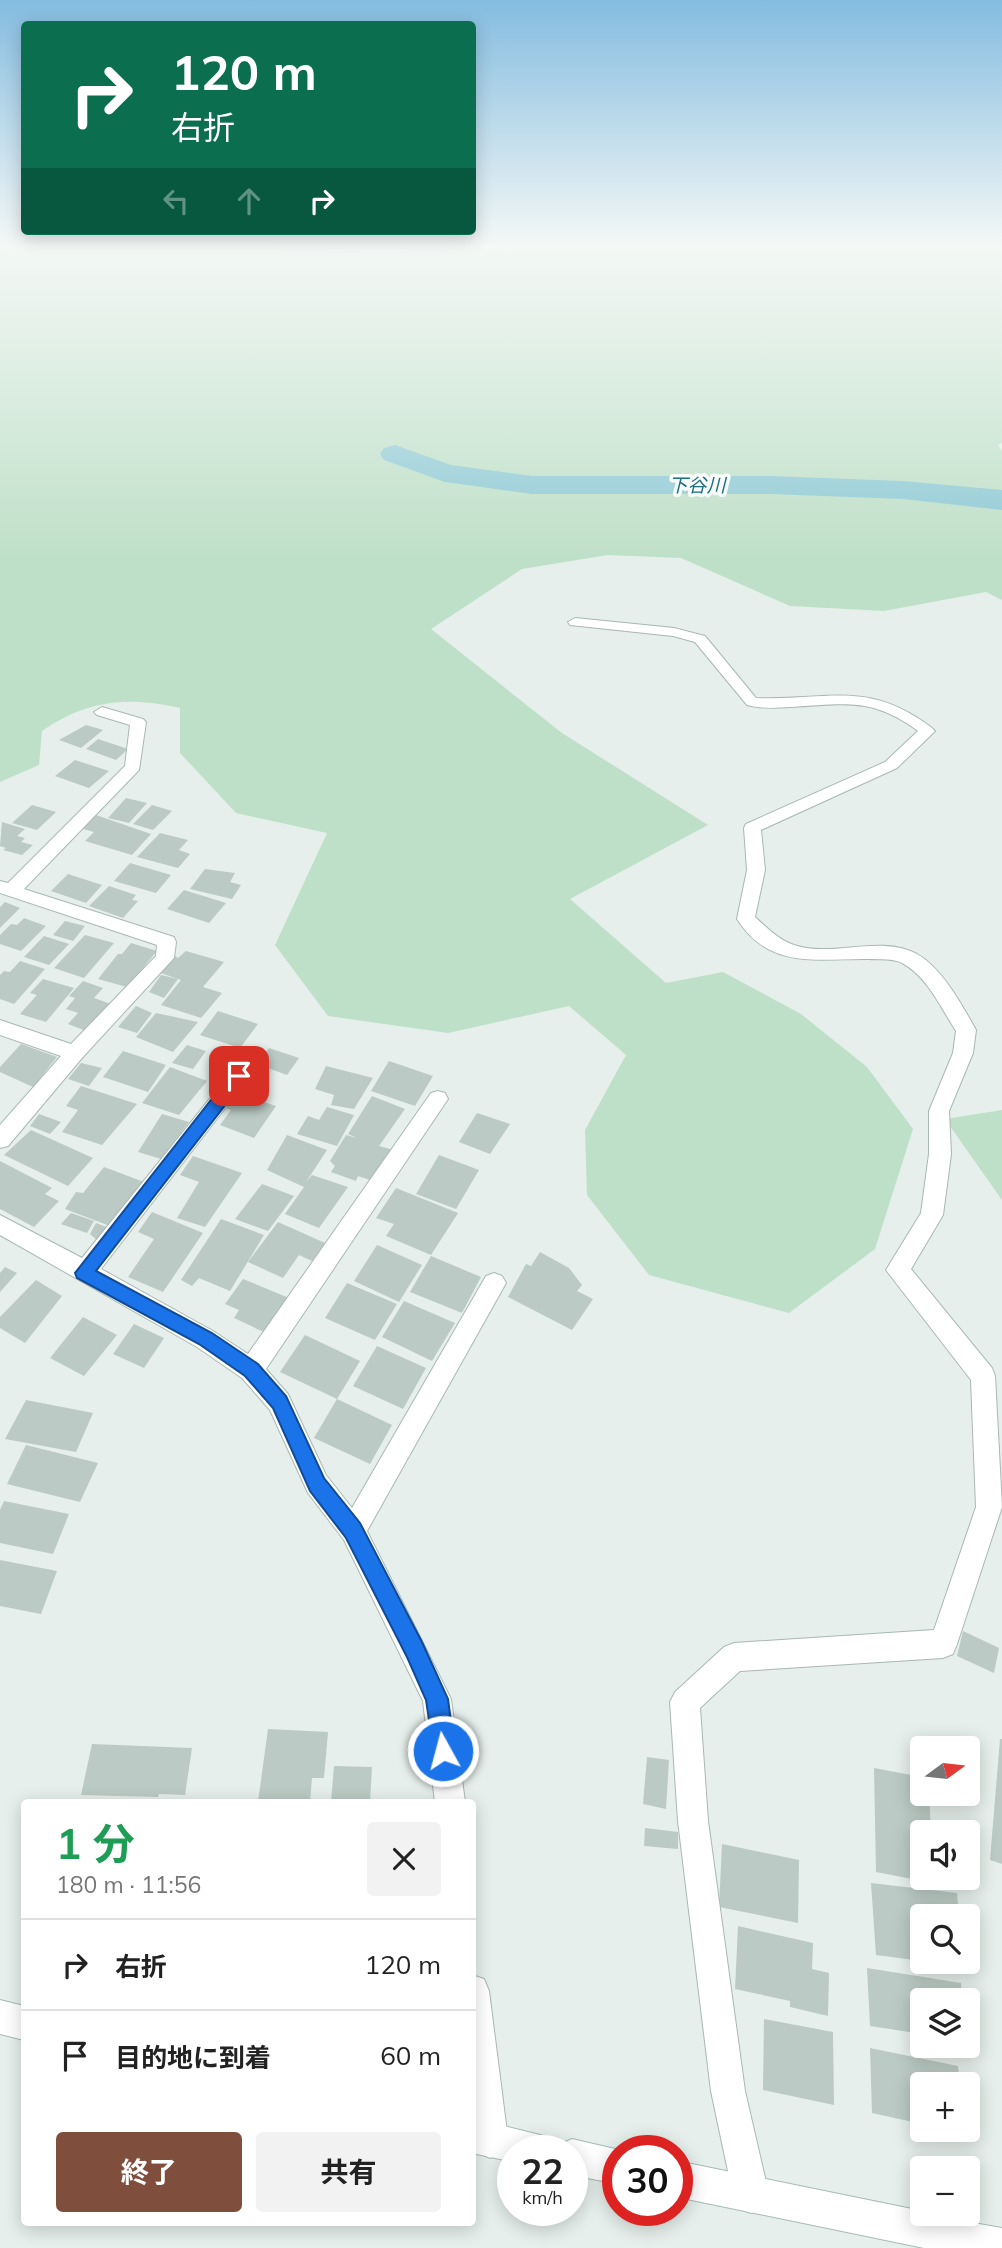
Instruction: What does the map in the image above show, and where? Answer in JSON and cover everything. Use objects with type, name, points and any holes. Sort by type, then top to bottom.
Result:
[{"type":"street","points":[[575,622],[674,632],[700,639],[752,702],[853,698],[897,710],[927,731],[891,765],[752,828],[756,870],[746,919],[772,942],[788,951],[817,956],[871,952],[910,958],[923,968],[966,1030],[963,1053],[939,1111],[940,1154],[932,1215],[898,1270],[983,1376],[989,1507],[943,1644],[734,1657],[685,1702],[693,1821],[729,2091],[751,2194]]},
{"type":"street","points":[[0,1140],[75,1053],[165,958],[167,942],[6,889],[133,767],[138,722],[102,712]]},
{"type":"street","points":[[0,1027],[75,1053]]},
{"type":"street","points":[[84,1273],[239,1076]]},
{"type":"street","points":[[251,1370],[438,1099]]},
{"type":"street","points":[[0,1224],[205,1339],[251,1370],[279,1402],[317,1484],[353,1531],[437,1699],[450,1799]]},
{"type":"street","points":[[353,1531],[494,1283]]},
{"type":"street","points":[[0,2017],[21,2022]]},
{"type":"street","points":[[476,2056],[481,2137]]},
{"type":"street","points":[[693,2182],[1002,2246]]},
{"type":"green space","points":[[0,348],[1002,348],[1002,443],[998,445],[1002,451],[1002,600],[986,592],[884,611],[790,606],[681,558],[608,555],[522,569],[431,629],[562,733],[708,825],[570,899],[666,983],[723,972],[801,1014],[867,1067],[913,1129],[875,1249],[789,1313],[649,1275],[587,1195],[585,1130],[626,1055],[569,1006],[448,1033],[328,1016],[275,945],[327,833],[236,813],[180,753],[180,708],[125,702],[108,703],[75,713],[42,731],[39,765],[0,782]]},
{"type":"green space","points":[[1002,1110],[1002,1200],[945,1119]]},
{"type":"building","points":[[86,725],[103,730],[81,748],[59,740]]},
{"type":"building","points":[[98,739],[128,749],[116,760],[86,749]]},
{"type":"building","points":[[75,760],[109,771],[89,788],[55,776]]},
{"type":"building","points":[[126,798],[147,803],[129,823],[108,818]]},
{"type":"building","points":[[32,805],[56,812],[37,830],[12,823]]},
{"type":"building","points":[[152,805],[172,811],[153,830],[133,824]]},
{"type":"building","points":[[96,815],[151,834],[132,855],[85,841],[94,832],[83,829]]},
{"type":"building","points":[[2,822],[25,829],[17,836],[25,838],[21,842],[33,845],[22,855],[3,850],[6,848],[0,846]]},
{"type":"building","points":[[160,833],[188,840],[179,850],[190,854],[178,868],[137,857]]},
{"type":"building","points":[[130,863],[171,875],[156,893],[114,881]]},
{"type":"building","points":[[205,869],[235,873],[230,882],[241,885],[232,899],[190,889]]},
{"type":"building","points":[[68,874],[102,885],[86,903],[51,891]]},
{"type":"building","points":[[109,886],[136,895],[132,900],[138,901],[123,918],[89,906]]},
{"type":"building","points":[[184,890],[226,903],[209,923],[167,909]]},
{"type":"building","points":[[5,902],[20,908],[0,928],[0,907]]},
{"type":"building","points":[[24,918],[46,926],[21,951],[0,944],[0,935],[11,924],[17,925]]},
{"type":"building","points":[[65,921],[85,926],[73,941],[53,935]]},
{"type":"building","points":[[85,935],[114,943],[84,978],[54,968]]},
{"type":"building","points":[[44,936],[69,944],[49,965],[24,957]]},
{"type":"building","points":[[131,943],[157,951],[127,987],[98,979],[118,954],[122,954]]},
{"type":"building","points":[[186,951],[224,962],[203,987],[222,993],[201,1018],[161,1005],[181,980],[161,973],[175,956],[178,958]]},
{"type":"building","points":[[20,961],[45,969],[14,1004],[0,999],[0,975],[4,971],[10,972]]},
{"type":"building","points":[[161,975],[178,979],[164,998],[149,992]]},
{"type":"building","points":[[43,979],[74,988],[46,1022],[20,1014],[37,995],[30,993]]},
{"type":"building","points":[[83,981],[103,988],[94,998],[111,1004],[86,1031],[68,1024],[78,1013],[66,1009],[75,998],[69,996]]},
{"type":"building","points":[[136,1006],[152,1013],[137,1033],[118,1027]]},
{"type":"building","points":[[218,1011],[258,1024],[240,1048],[200,1035]]},
{"type":"building","points":[[156,1013],[198,1022],[173,1052],[136,1037]]},
{"type":"building","points":[[21,1044],[57,1057],[33,1087],[0,1072],[0,1067]]},
{"type":"building","points":[[187,1045],[206,1051],[193,1069],[172,1063]]},
{"type":"building","points":[[269,1048],[299,1058],[287,1075],[257,1064]]},
{"type":"building","points":[[123,1051],[166,1065],[148,1092],[103,1077]]},
{"type":"building","points":[[389,1061],[433,1076],[415,1106],[371,1091]]},
{"type":"building","points":[[81,1063],[102,1068],[89,1086],[68,1079]]},
{"type":"building","points":[[326,1066],[373,1078],[354,1109],[331,1105],[334,1095],[315,1089]]},
{"type":"building","points":[[170,1067],[207,1081],[179,1115],[142,1103]]},
{"type":"building","points":[[81,1086],[137,1104],[102,1145],[62,1132],[78,1110],[66,1106]]},
{"type":"building","points":[[238,1093],[276,1106],[254,1138],[220,1125],[231,1110],[226,1108]]},
{"type":"building","points":[[372,1096],[405,1109],[379,1146],[394,1150],[376,1182],[358,1176],[356,1181],[331,1172],[335,1166],[330,1161],[346,1135],[357,1138],[348,1134]]},
{"type":"building","points":[[327,1107],[354,1115],[337,1146],[297,1134],[308,1116],[319,1120]]},
{"type":"building","points":[[477,1113],[510,1124],[490,1154],[459,1142]]},
{"type":"building","points":[[39,1114],[61,1122],[50,1134],[30,1126]]},
{"type":"building","points":[[162,1114],[189,1122],[161,1159],[138,1152]]},
{"type":"building","points":[[31,1130],[93,1158],[68,1186],[4,1155]]},
{"type":"building","points":[[287,1135],[327,1150],[306,1182],[312,1175],[348,1187],[319,1228],[285,1214],[304,1187],[267,1170]]},
{"type":"building","points":[[439,1155],[479,1170],[456,1209],[416,1194]]},
{"type":"building","points":[[193,1156],[242,1173],[205,1227],[177,1218],[199,1182],[180,1175]]},
{"type":"building","points":[[0,1161],[52,1188],[45,1194],[59,1201],[34,1227],[0,1209]]},
{"type":"building","points":[[104,1167],[144,1182],[110,1226],[65,1209],[76,1192],[83,1193]]},
{"type":"building","points":[[262,1184],[294,1196],[268,1231],[235,1219]]},
{"type":"building","points":[[396,1188],[458,1213],[431,1255],[386,1236],[394,1224],[376,1218]]},
{"type":"building","points":[[152,1212],[203,1233],[163,1292],[128,1277],[154,1239],[138,1232]]},
{"type":"building","points":[[71,1213],[94,1221],[87,1233],[61,1224]]},
{"type":"building","points":[[221,1219],[264,1235],[230,1291],[199,1278],[192,1286],[181,1280]]},
{"type":"building","points":[[278,1222],[325,1243],[312,1261],[299,1255],[283,1278],[248,1262]]},
{"type":"building","points":[[96,1223],[109,1228],[98,1241],[90,1234]]},
{"type":"building","points":[[377,1245],[422,1265],[399,1302],[354,1281]]},
{"type":"building","points":[[540,1252],[569,1268],[582,1285],[577,1291],[593,1299],[572,1330],[508,1297],[526,1264],[531,1266]]},
{"type":"building","points":[[431,1256],[481,1277],[462,1313],[410,1292]]},
{"type":"building","points":[[5,1267],[17,1273],[0,1292],[0,1273]]},
{"type":"building","points":[[243,1279],[289,1298],[266,1333],[234,1318],[239,1310],[225,1304]]},
{"type":"building","points":[[36,1280],[62,1296],[25,1343],[0,1328],[0,1317]]},
{"type":"building","points":[[347,1283],[397,1304],[375,1340],[325,1318]]},
{"type":"building","points":[[404,1301],[455,1323],[432,1361],[382,1337]]},
{"type":"building","points":[[83,1317],[117,1335],[84,1376],[50,1358]]},
{"type":"building","points":[[134,1324],[164,1338],[144,1368],[113,1354]]},
{"type":"building","points":[[305,1335],[360,1361],[337,1399],[280,1372]]},
{"type":"building","points":[[377,1346],[426,1368],[403,1409],[353,1386]]},
{"type":"building","points":[[337,1399],[392,1425],[370,1464],[314,1438]]},
{"type":"building","points":[[26,1400],[93,1413],[76,1452],[5,1439]]},
{"type":"building","points":[[26,1445],[98,1463],[80,1502],[7,1484]]},
{"type":"building","points":[[4,1501],[69,1514],[53,1554],[0,1543],[0,1510]]},
{"type":"building","points":[[0,1560],[57,1571],[41,1614],[0,1606]]},
{"type":"building","points":[[963,1631],[999,1648],[994,1673],[957,1656]]},
{"type":"building","points":[[268,1729],[328,1732],[324,1778],[312,1778],[310,1799],[258,1799]]},
{"type":"building","points":[[1002,1739],[1002,1864],[990,1860]]},
{"type":"building","points":[[92,1744],[192,1748],[185,1795],[81,1795]]},
{"type":"building","points":[[647,1757],[669,1760],[666,1809],[643,1804]]},
{"type":"building","points":[[334,1766],[372,1767],[370,1799],[331,1799]]},
{"type":"building","points":[[874,1768],[910,1775],[910,1806],[930,1806],[930,1820],[910,1820],[910,1879],[876,1872]]},
{"type":"building","points":[[645,1828],[678,1832],[678,1849],[644,1846]]},
{"type":"building","points":[[722,1844],[799,1860],[798,1923],[719,1907]]},
{"type":"building","points":[[871,1883],[910,1888],[910,1890],[957,1893],[958,1904],[910,1904],[910,1959],[876,1955]]},
{"type":"building","points":[[738,1926],[813,1943],[812,1969],[829,1973],[828,2016],[790,2007],[790,2001],[735,1989]]},
{"type":"building","points":[[867,1968],[961,1983],[961,1988],[910,1988],[910,2032],[870,2026]]},
{"type":"building","points":[[764,2019],[833,2032],[834,2105],[763,2090]]},
{"type":"building","points":[[870,2048],[958,2066],[959,2072],[910,2072],[910,2121],[872,2113]]},
{"type":"waterway","name":"下谷川","points":[[395,454],[445,473],[532,485],[771,485],[903,490],[1002,500]]},
{"type":"route","points":[[239,1076],[84,1273],[205,1339],[251,1370],[279,1402],[317,1484],[353,1531],[415,1650],[437,1699],[443,1751]]}]
